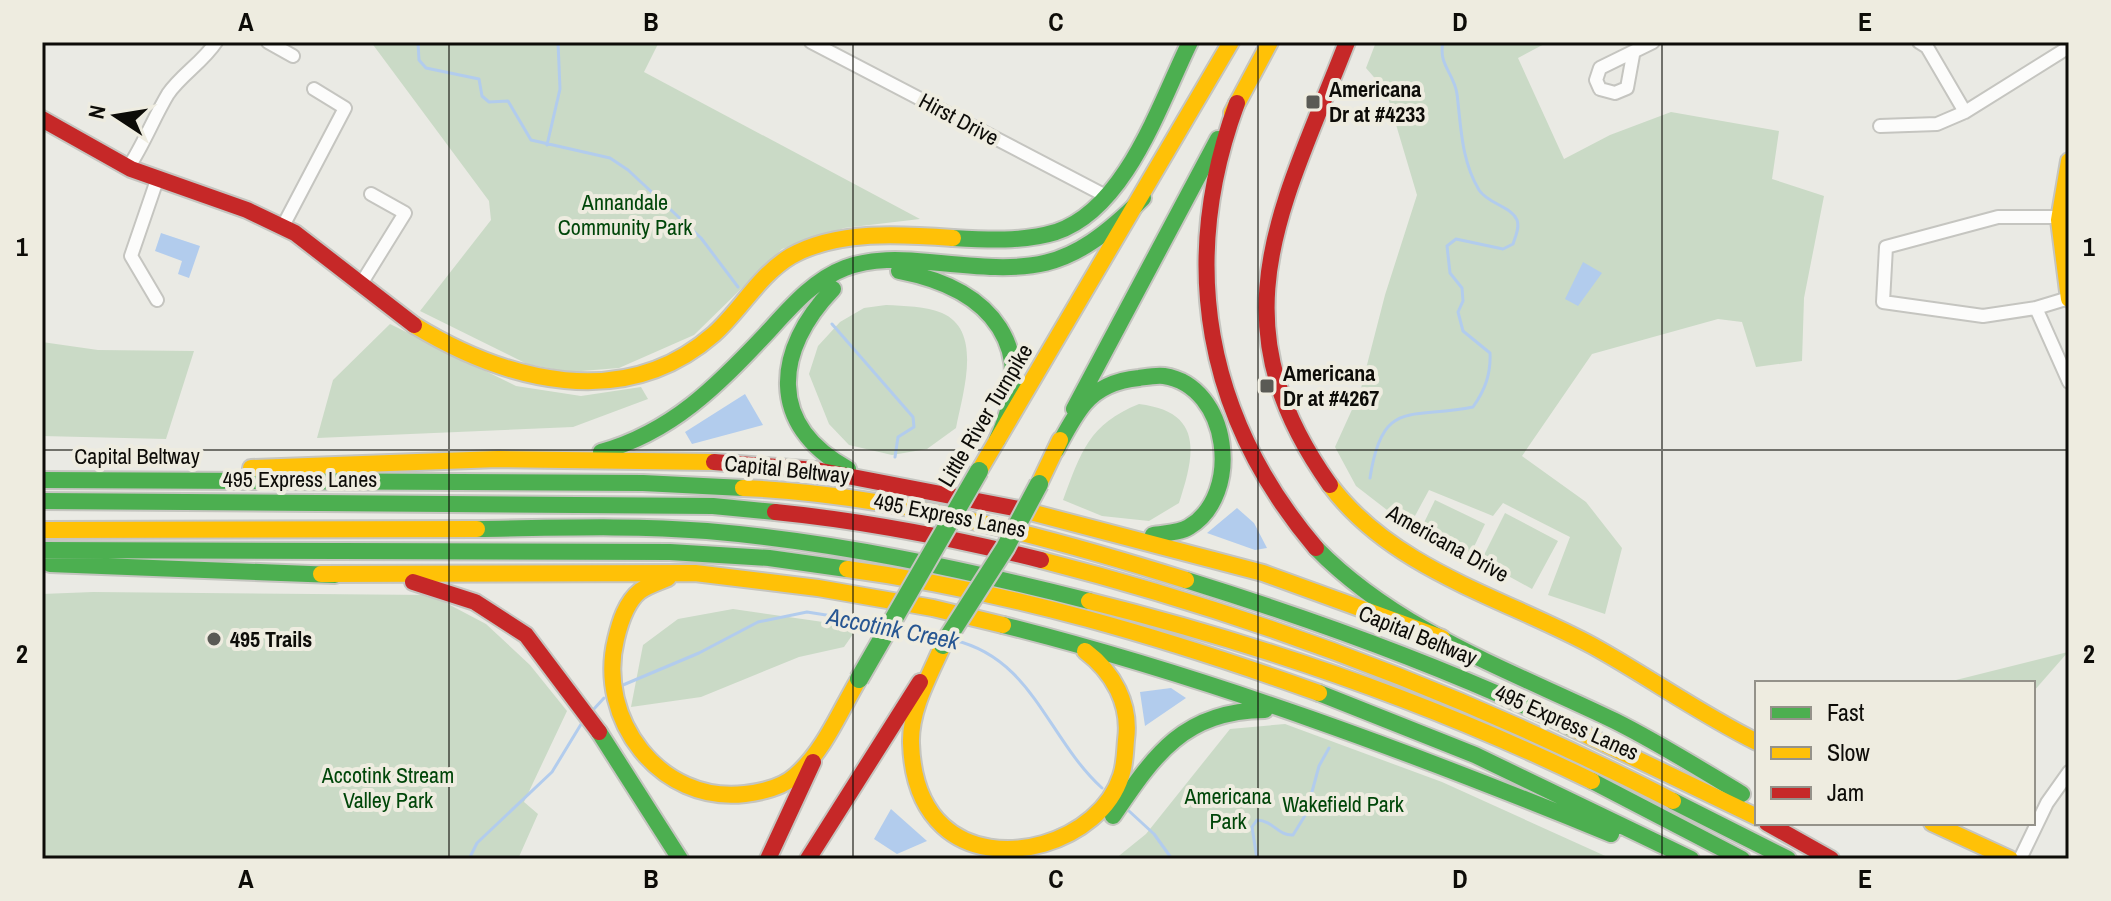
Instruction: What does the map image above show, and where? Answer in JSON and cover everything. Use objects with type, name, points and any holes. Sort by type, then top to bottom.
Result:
[{"type":"main road","points":[[42,119],[128,168],[283,226],[317,247],[400,316],[443,341],[525,375],[572,383],[633,377],[661,367],[700,345],[720,328],[772,269],[807,248],[888,236],[1044,236],[1077,223],[1106,196],[1190,42]]},
{"type":"main road","name":"Little River Turnpike","points":[[768,859],[817,754],[859,679],[997,440],[1143,198],[1231,42]]},
{"type":"main road","points":[[808,859],[919,691],[943,645],[1005,548],[1056,450],[1075,405],[1270,42]]},
{"type":"main road","name":"Americana Drive","points":[[1347,42],[1279,215],[1268,267],[1267,326],[1272,363],[1289,417],[1314,466],[1351,511],[1393,544],[1632,667],[1708,717],[1755,741]]},
{"type":"main road","points":[[1237,103],[1209,192],[1202,253],[1208,317],[1228,392],[1254,461],[1286,513],[1307,538],[1375,598],[1442,638],[1618,723],[1755,802]]},
{"type":"main road","points":[[2069,161],[2060,217],[2060,244],[2069,299]]},
{"type":"main road","points":[[524,460],[603,452],[627,446],[669,426],[701,401],[793,305],[843,268],[892,260],[1014,268],[1056,264],[1093,247],[1143,198]]},
{"type":"main road","points":[[895,483],[839,466],[813,448],[793,412],[787,390],[791,348],[800,328],[830,290],[850,280],[874,272],[915,274],[952,286],[981,308],[1012,353],[1016,376],[1007,419],[997,440]]},
{"type":"main road","points":[[1056,450],[1083,405],[1105,386],[1137,375],[1179,380],[1197,391],[1209,406],[1225,448],[1223,473],[1205,514],[1193,526],[1177,534],[1108,530]]},
{"type":"main road","points":[[195,480],[232,469],[292,465],[524,460],[703,461],[816,470],[989,501],[1108,530],[1263,573],[1415,631],[1442,638]]},
{"type":"main road","name":"Capital Beltway","points":[[42,480],[721,485],[836,496],[992,526],[1225,589],[1366,638],[1583,731],[1755,816]]},
{"type":"main road","name":"495 Express Lanes","points":[[42,501],[698,505],[808,514],[948,538],[1131,583],[1358,660],[1602,764],[1788,859]]},
{"type":"main road","name":"495 Express Lanes","points":[[42,530],[646,528],[802,541],[906,558],[1137,613],[1301,662],[1524,750],[1645,807],[1742,859]]},
{"type":"main road","points":[[42,550],[661,552],[767,558],[872,572],[1073,616],[1306,689],[1474,755],[1691,859]]},
{"type":"main road","points":[[42,563],[398,579],[475,602],[526,635],[630,758],[667,778],[703,792],[742,795],[772,788],[794,777],[859,679]]},
{"type":"main road","points":[[321,574],[656,572],[725,576],[862,594],[1050,637],[1352,733],[1522,797],[1669,859]]},
{"type":"main road","points":[[680,859],[630,758],[614,704],[615,643],[628,605],[649,583],[679,577],[725,576]]},
{"type":"main road","points":[[919,691],[914,720],[913,775],[922,799],[947,828],[987,847],[1021,851],[1084,834],[1108,799],[1127,753],[1127,719],[1109,673],[1086,652],[1050,637]]},
{"type":"main road","points":[[1050,859],[1112,816],[1139,778],[1190,725],[1244,708],[1278,711],[1352,733]]},
{"type":"main road","points":[[1771,825],[1831,859]]},
{"type":"main road","points":[[1791,825],[1841,859]]},
{"type":"main road","points":[[1936,825],[2010,859]]},
{"type":"street","points":[[128,168],[149,139],[170,91],[205,59],[216,42]]},
{"type":"street","points":[[268,42],[293,56]]},
{"type":"street","name":"Hirst Drive","points":[[811,42],[1106,196]]},
{"type":"street","points":[[1633,55],[1653,42]]},
{"type":"street","points":[[1919,42],[1927,47],[1965,112]]},
{"type":"street","points":[[1880,126],[1937,124],[1965,112],[2069,47]]},
{"type":"street","points":[[283,226],[345,108],[314,89]]},
{"type":"street","points":[[157,180],[131,256],[157,300]]},
{"type":"street","points":[[361,284],[405,213],[371,194]]},
{"type":"street","points":[[2060,217],[1998,217],[1886,247],[1883,302],[1983,316],[2036,308],[2069,299]]},
{"type":"street","points":[[2036,308],[2069,382]]},
{"type":"street","points":[[2020,859],[2047,803],[2069,772]]},
{"type":"green space","name":"Annandale Community Park","points":[[371,42],[659,42],[644,72],[920,219],[844,228],[782,249],[694,335],[619,368],[569,372],[527,364],[420,311],[491,220],[489,201]]},
{"type":"green space","points":[[1376,42],[1548,42],[1518,58],[1564,159],[1610,135],[1671,112],[1779,131],[1772,179],[1824,196],[1804,298],[1802,361],[1756,367],[1742,322],[1718,319],[1592,354],[1522,456],[1586,502],[1622,548],[1605,614],[1548,595],[1570,537],[1503,503],[1493,516],[1429,490],[1409,527],[1356,486],[1335,447],[1360,392],[1385,295],[1417,195],[1386,91],[1366,68]]},
{"type":"green space","points":[[886,305],[936,311],[955,322],[963,334],[967,365],[956,428],[927,449],[892,455],[849,445],[829,424],[809,374],[818,346],[840,322],[864,308]]},
{"type":"green space","points":[[390,324],[516,386],[581,396],[641,387],[648,399],[573,427],[317,438],[333,380]]},
{"type":"green space","points":[[42,342],[98,350],[194,351],[166,439],[42,436]]},
{"type":"green space","points":[[1139,404],[1175,416],[1189,438],[1189,468],[1179,503],[1149,521],[1102,516],[1063,500],[1089,442],[1109,421]]},
{"type":"green space","points":[[1435,500],[1485,524],[1470,555],[1420,531]]},
{"type":"green space","points":[[1505,513],[1558,541],[1532,589],[1481,561]]},
{"type":"green space","name":"Accotink Stream Valley Park","points":[[42,594],[431,595],[486,624],[530,665],[567,711],[524,802],[538,814],[518,859],[42,859]]},
{"type":"green space","points":[[733,609],[858,627],[844,647],[799,657],[701,697],[631,707],[643,645],[678,619]]},
{"type":"green space","points":[[2068,652],[2035,690],[2035,681],[1952,681]]},
{"type":"green space","name":"Wakefield Park","points":[[1285,724],[1442,782],[1612,859],[1115,859],[1146,834],[1230,729]]},
{"type":"water","points":[[161,233],[200,246],[189,278],[178,274],[182,261],[155,251]]},
{"type":"water","points":[[1583,262],[1602,273],[1578,306],[1565,299]]},
{"type":"water","points":[[745,394],[763,425],[692,444],[685,432]]},
{"type":"water","points":[[1237,508],[1254,523],[1267,548],[1255,550],[1207,533]]},
{"type":"water","points":[[1171,688],[1186,698],[1145,726],[1140,692]]},
{"type":"water","points":[[891,809],[927,841],[897,854],[874,839]]},
{"type":"waterway","points":[[418,42],[419,60],[426,68],[479,79],[482,96],[489,102],[508,101],[531,140],[610,158],[628,170],[701,238],[738,287]]},
{"type":"waterway","points":[[547,145],[560,89],[558,42]]},
{"type":"waterway","points":[[1370,478],[1375,452],[1382,435],[1392,423],[1416,414],[1473,407],[1477,401],[1488,375],[1490,353],[1463,331],[1458,312],[1463,301],[1462,288],[1450,273],[1447,246],[1456,239],[1503,249],[1513,244],[1518,229],[1514,215],[1483,195],[1473,179],[1463,143],[1457,94],[1444,63],[1443,42]]},
{"type":"waterway","points":[[832,324],[913,417],[914,427],[898,437],[895,457]]},
{"type":"waterway","name":"Accotink Creek","points":[[623,685],[699,653],[758,622],[807,612],[883,624]]},
{"type":"waterway","name":"Accotink Creek","points":[[899,628],[938,637]]},
{"type":"waterway","name":"Accotink Creek","points":[[953,640],[980,649],[1021,682],[1083,768],[1102,788]]},
{"type":"waterway","name":"Accotink Creek","points":[[593,710],[604,698]]},
{"type":"waterway","name":"Accotink Creek","points":[[469,859],[477,843],[552,772],[583,721]]},
{"type":"waterway","points":[[1257,859],[1252,827],[1257,820],[1263,821],[1283,833],[1293,835],[1306,814],[1319,766],[1329,748]]},
{"type":"waterway","name":"Accotink Creek","points":[[1129,811],[1154,834],[1172,859]]},
{"type":"traffic: fast","points":[[953,238],[1018,239],[1056,232],[1081,220],[1102,201],[1138,151],[1190,42]]},
{"type":"traffic: fast","points":[[1074,409],[1218,139]]},
{"type":"traffic: fast","points":[[601,452],[650,432],[692,405],[730,372],[802,296],[833,273],[866,262],[887,260],[995,267],[1046,263],[1092,242],[1143,198]]},
{"type":"traffic: fast","points":[[899,271],[960,292],[983,308],[999,328],[1010,351],[1013,377],[1009,407],[997,440]]},
{"type":"traffic: fast","points":[[833,289],[813,312],[799,337],[790,361],[788,385],[792,409],[803,431],[822,451],[848,469]]},
{"type":"traffic: fast","points":[[1056,450],[1081,408],[1090,397],[1109,385],[1158,376],[1186,384],[1203,399],[1215,420],[1222,443],[1222,468],[1217,491],[1206,512],[1189,527],[1153,535]]},
{"type":"traffic: fast","points":[[859,679],[979,471]]},
{"type":"traffic: fast","points":[[42,480],[643,483],[743,488]]},
{"type":"traffic: fast","points":[[943,645],[1005,548],[1039,484]]},
{"type":"traffic: fast","points":[[42,501],[713,506],[775,512]]},
{"type":"traffic: fast","points":[[477,529],[650,528],[755,536],[899,558],[1089,601]]},
{"type":"traffic: fast","points":[[1316,548],[1348,578],[1419,626],[1631,729],[1742,794]]},
{"type":"traffic: fast","points":[[42,550],[670,552],[769,558],[847,569]]},
{"type":"traffic: fast","points":[[50,564],[335,575]]},
{"type":"traffic: fast","points":[[1186,580],[1382,647],[1478,685],[1572,728]]},
{"type":"traffic: fast","points":[[1003,625],[1157,668],[1310,719],[1462,774],[1611,834]]},
{"type":"traffic: fast","points":[[1319,693],[1475,755],[1691,859]]},
{"type":"traffic: fast","points":[[1113,816],[1143,773],[1174,740],[1213,718],[1265,710]]},
{"type":"traffic: fast","points":[[599,732],[680,859]]},
{"type":"traffic: fast","points":[[1592,781],[1742,859]]},
{"type":"traffic: fast","points":[[1673,801],[1788,859]]},
{"type":"traffic: slow","points":[[979,471],[1231,42]]},
{"type":"traffic: slow","points":[[1232,113],[1270,42]]},
{"type":"traffic: slow","points":[[2069,161],[2059,220],[2069,299]]},
{"type":"traffic: slow","points":[[414,325],[487,361],[526,373],[565,380],[604,381],[642,374],[679,359],[714,334],[780,264],[809,248],[870,236],[953,238]]},
{"type":"traffic: slow","points":[[1039,484],[1060,440]]},
{"type":"traffic: slow","points":[[251,468],[498,459],[714,462]]},
{"type":"traffic: slow","points":[[1330,485],[1356,514],[1385,539],[1418,561],[1593,646],[1755,741]]},
{"type":"traffic: slow","points":[[743,488],[798,492],[911,508],[1023,533],[1186,580]]},
{"type":"traffic: slow","points":[[1019,509],[1263,573],[1442,638]]},
{"type":"traffic: slow","points":[[42,530],[477,529]]},
{"type":"traffic: slow","points":[[1041,560],[1204,607],[1364,663],[1521,728],[1673,801]]},
{"type":"traffic: slow","points":[[847,569],[908,578],[1027,603],[1145,635],[1319,693]]},
{"type":"traffic: slow","points":[[321,574],[695,573],[818,588],[933,608],[1003,625]]},
{"type":"traffic: slow","points":[[668,578],[640,591],[627,607],[616,639],[612,669],[616,698],[626,726],[641,750],[662,770],[686,785],[714,793],[745,794],[765,791],[785,783],[815,754],[859,679]]},
{"type":"traffic: slow","points":[[1089,601],[1218,636],[1345,678],[1470,726],[1592,781]]},
{"type":"traffic: slow","points":[[943,645],[914,718],[911,743],[913,766],[923,798],[935,818],[965,840],[990,848],[1017,849],[1044,844],[1069,833],[1092,818],[1109,799],[1121,776],[1127,727],[1123,702],[1112,679],[1085,651]]},
{"type":"traffic: slow","points":[[1572,728],[1755,816]]},
{"type":"traffic: slow","points":[[1936,825],[2010,859]]},
{"type":"traffic: jam","points":[[1330,485],[1294,425],[1274,369],[1267,315],[1270,263],[1282,211],[1347,42]]},
{"type":"traffic: jam","points":[[1237,103],[1219,163],[1209,222],[1207,280],[1213,336],[1227,392],[1249,446],[1278,498],[1316,548]]},
{"type":"traffic: jam","points":[[42,119],[131,169],[247,210],[295,233],[414,325]]},
{"type":"traffic: jam","points":[[714,462],[816,470],[1019,509]]},
{"type":"traffic: jam","points":[[775,512],[909,531],[1041,560]]},
{"type":"traffic: jam","points":[[413,582],[475,602],[526,635],[599,732]]},
{"type":"traffic: jam","points":[[808,859],[920,682]]},
{"type":"traffic: jam","points":[[768,859],[813,762]]},
{"type":"traffic: jam","points":[[1771,825],[1831,859]]},
{"type":"place","name":"Americana Dr at #4233","points":[[1313,102]]},
{"type":"place","name":"Americana Dr at #4267","points":[[1267,386]]},
{"type":"place","name":"495 Trails","points":[[214,639]]},
{"type":"park label","name":"Americana Park","points":[[1228,808]]}]
